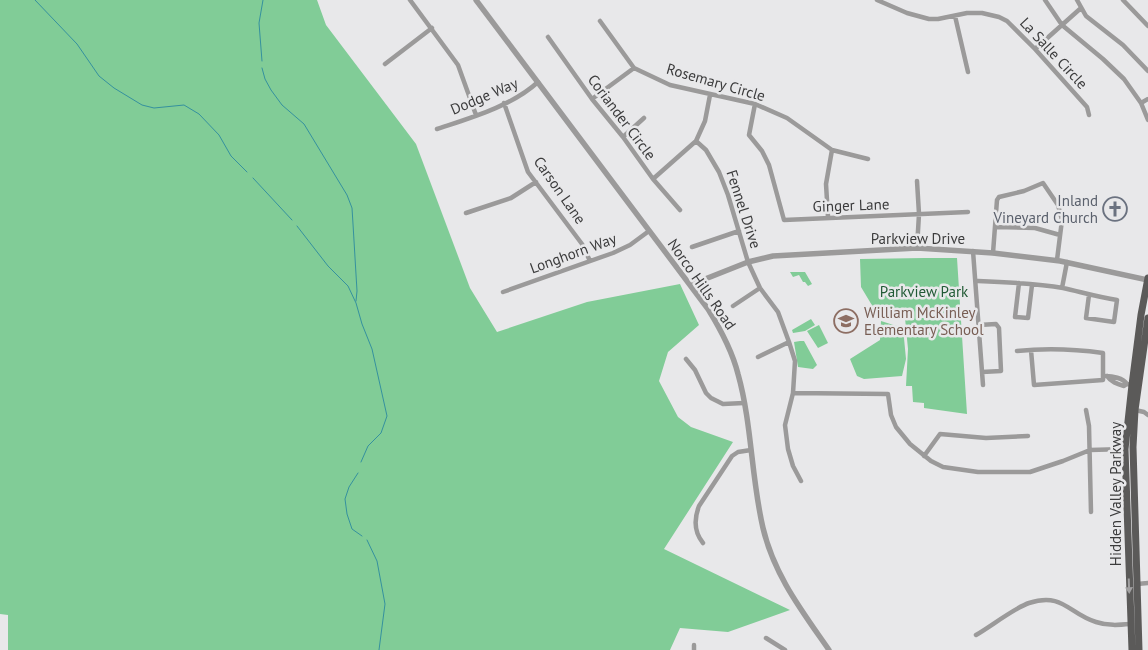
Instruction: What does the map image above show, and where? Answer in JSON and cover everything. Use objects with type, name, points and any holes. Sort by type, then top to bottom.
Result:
[{"type":"main road","name":"Hidden Valley Parkway","points":[[1132,650],[1125,449],[1129,384],[1148,279]]},
{"type":"main road","name":"Hidden Valley Parkway","points":[[1139,650],[1133,482],[1135,414],[1148,318]]},
{"type":"main road","points":[[1129,384],[1135,384],[1141,368]]},
{"type":"main road","points":[[1133,482],[1130,477],[1129,455],[1125,449],[1129,444],[1131,424],[1135,414]]},
{"type":"street","points":[[410,0],[458,65],[476,115]]},
{"type":"street","name":"Norco Hills Road","points":[[476,0],[708,309],[723,333],[738,374],[763,527],[773,560],[792,598],[830,650]]},
{"type":"street","name":"La Salle Circle","points":[[877,0],[907,13],[929,19],[982,13],[1000,17],[1007,21],[1035,49],[1087,107],[1089,116]]},
{"type":"street","points":[[893,6],[896,0]]},
{"type":"street","points":[[1045,0],[1062,25],[1124,79],[1140,103],[1148,120]]},
{"type":"street","points":[[1077,0],[1086,16],[1123,45],[1148,71]]},
{"type":"street","points":[[1123,0],[1148,26]]},
{"type":"street","points":[[1035,49],[1081,8]]},
{"type":"street","points":[[955,16],[968,72]]},
{"type":"street","name":"Rosemary Circle","points":[[600,21],[634,68],[670,85],[755,104],[787,118],[832,150],[868,159]]},
{"type":"street","points":[[385,64],[432,28]]},
{"type":"street","name":"Coriander Circle","points":[[548,37],[653,179],[680,210]]},
{"type":"street","points":[[592,99],[634,68]]},
{"type":"street","name":"Dodge Way","points":[[437,129],[504,104],[538,82]]},
{"type":"street","points":[[653,179],[696,142],[705,121],[710,95]]},
{"type":"street","points":[[1140,103],[1148,99]]},
{"type":"street","name":"Carson Lane","points":[[504,104],[525,165],[582,244],[590,261]]},
{"type":"street","name":"Ginger Lane","points":[[755,104],[749,135],[762,151],[769,165],[784,220],[968,212]]},
{"type":"street","points":[[623,137],[644,118]]},
{"type":"street","name":"Fennel Drive","points":[[696,142],[706,150],[719,172],[728,195],[748,262],[760,288],[778,312],[795,361],[793,393],[786,425],[788,448],[793,466],[801,481]]},
{"type":"street","points":[[828,217],[826,184],[832,150]]},
{"type":"street","points":[[917,181],[919,214],[917,248]]},
{"type":"street","points":[[466,214],[511,198],[536,182]]},
{"type":"street","points":[[993,253],[998,197],[1024,191],[1040,183],[1045,185],[1060,211],[1062,220],[1056,260]]},
{"type":"street","points":[[996,227],[1035,228],[1060,235]]},
{"type":"street","name":"Longhorn Way","points":[[503,292],[630,245],[649,230]]},
{"type":"street","points":[[692,247],[739,231]]},
{"type":"street","name":"Parkview Drive","points":[[690,285],[748,262],[773,256],[917,248],[973,251],[1056,260],[1148,279]]},
{"type":"street","points":[[973,251],[983,385]]},
{"type":"street","points":[[1062,288],[1066,262]]},
{"type":"street","points":[[976,281],[1062,288],[1117,300],[1114,322],[1086,318],[1088,295]]},
{"type":"street","points":[[1019,283],[1015,316],[1028,318],[1032,285]]},
{"type":"street","points":[[733,306],[760,288]]},
{"type":"street","points":[[979,325],[996,324],[999,328],[1001,371],[982,372]]},
{"type":"street","points":[[758,357],[789,342]]},
{"type":"street","points":[[1017,351],[1031,350],[1066,348],[1103,353],[1105,376],[1103,380],[1034,385],[1031,350]]},
{"type":"street","points":[[686,359],[695,370],[706,393],[711,398],[723,404],[744,402]]},
{"type":"street","points":[[1105,376],[1124,386],[1129,384]]},
{"type":"street","points":[[793,393],[888,394],[896,427],[910,444],[931,461],[944,467],[961,470],[994,473],[1030,472],[1090,450],[1125,449]]},
{"type":"street","points":[[1086,410],[1089,426],[1091,512]]},
{"type":"street","points":[[1135,414],[1144,412],[1148,415]]},
{"type":"street","points":[[924,456],[940,434],[986,438],[1028,436]]},
{"type":"street","points":[[704,543],[697,533],[696,527],[696,515],[699,506],[732,456],[738,452],[751,450]]},
{"type":"street","points":[[1137,584],[1148,583]]},
{"type":"street","points":[[976,635],[1027,603],[1044,600],[1060,602],[1094,622],[1107,625],[1131,624]]},
{"type":"street","points":[[766,638],[785,650]]},
{"type":"green space","points":[[0,0],[317,0],[326,25],[416,144],[470,288],[497,332],[587,302],[680,284],[699,325],[668,352],[659,381],[678,417],[691,427],[733,442],[664,549],[790,610],[728,632],[680,628],[670,650],[8,650],[8,615],[0,614]]},
{"type":"green space","name":"Parkview Park","points":[[957,258],[967,414],[924,408],[924,403],[913,402],[912,386],[906,386],[908,349],[905,318],[873,307],[861,287],[860,259]]},
{"type":"green space","points":[[790,272],[805,272],[812,284],[808,286],[799,275],[793,277]]},
{"type":"green space","points":[[811,319],[815,325],[805,331],[793,333],[792,330]]},
{"type":"green space","points":[[881,321],[903,328],[906,359],[902,376],[864,379],[857,376],[850,359],[880,340]]},
{"type":"green space","points":[[819,325],[828,343],[818,348],[807,331]]},
{"type":"green space","points":[[804,341],[817,365],[813,369],[798,367],[794,342]]},
{"type":"waterway","points":[[35,0],[77,44],[99,76],[114,88],[142,105],[154,108],[184,105],[199,114],[219,135],[231,156],[247,172]]},
{"type":"waterway","points":[[262,61],[259,23],[263,0]]},
{"type":"waterway","points":[[262,68],[271,90],[282,105],[304,124],[347,195],[352,208],[356,301]]},
{"type":"waterway","points":[[253,178],[292,220]]},
{"type":"waterway","points":[[297,226],[328,266],[348,286],[372,349],[387,416],[381,433],[368,446],[361,462]]},
{"type":"waterway","points":[[358,473],[349,487],[345,499],[352,529],[362,536]]},
{"type":"waterway","points":[[367,540],[377,561],[385,604],[379,650]]},
{"type":"place","name":"Inland Vineyard Church","points":[[1115,209]]},
{"type":"place","name":"William McKinley Elementary School","points":[[846,321]]}]
